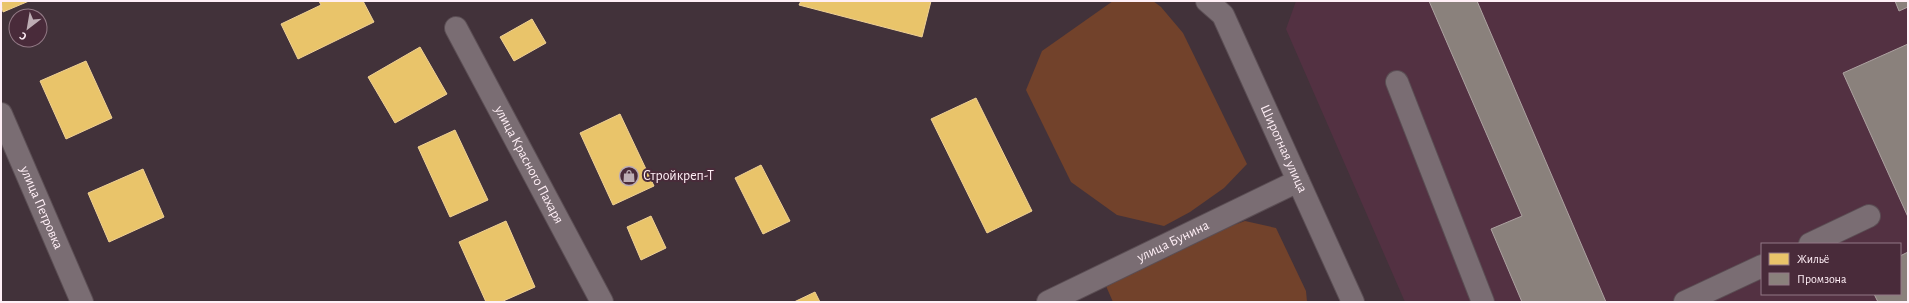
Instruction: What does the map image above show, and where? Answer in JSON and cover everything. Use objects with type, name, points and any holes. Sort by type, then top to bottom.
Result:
[{"type":"street","name":"Широтная улица","points":[[1207,1],[1226,8],[1298,181],[1353,302]]},
{"type":"street","name":"улица Красного Пахаря","points":[[456,28],[602,302]]},
{"type":"street","points":[[1397,82],[1483,302]]},
{"type":"street","name":"улица Петровка","points":[[1,114],[82,302]]},
{"type":"street","name":"улица Бунина","points":[[1048,302],[1298,181]]},
{"type":"street","points":[[1812,243],[1869,216]]},
{"type":"street","points":[[1685,302],[1761,266]]},
{"type":"shaded area","points":[[1113,1],[1153,1],[1161,7],[1183,33],[1247,164],[1224,188],[1190,212],[1164,226],[1117,215],[1071,182],[1026,90],[1042,51]]},
{"type":"shaded area","points":[[1296,1],[1908,1],[1908,302],[1405,302],[1286,29]]},
{"type":"shaded area","points":[[1245,221],[1276,228],[1306,291],[1307,302],[1113,302],[1106,286],[1209,234]]},
{"type":"building: Жильё","points":[[1,1],[29,1],[12,8],[8,8],[8,10],[3,12]]},
{"type":"building: Жильё","points":[[319,1],[363,1],[374,22],[298,59],[281,24],[321,5]]},
{"type":"building: Жильё","points":[[801,1],[931,1],[922,37],[799,5]]},
{"type":"building: Жильё","points":[[532,19],[546,43],[514,61],[500,37]]},
{"type":"building: Жильё","points":[[420,47],[447,94],[395,123],[368,77]]},
{"type":"building: Жильё","points":[[86,61],[112,118],[66,139],[40,81]]},
{"type":"building: Жильё","points":[[976,98],[1032,211],[987,233],[931,119]]},
{"type":"building: Жильё","points":[[620,114],[654,186],[613,205],[580,133]]},
{"type":"building: Жильё","points":[[455,130],[488,200],[450,217],[418,147]]},
{"type":"building: Жильё","points":[[761,165],[790,221],[763,234],[735,178]]},
{"type":"building: Жильё","points":[[143,169],[164,217],[109,242],[88,193]]},
{"type":"building: Жильё","points":[[651,216],[666,248],[641,260],[627,227]]},
{"type":"building: Жильё","points":[[506,221],[535,287],[501,302],[486,302],[459,242]]},
{"type":"building: Жильё","points":[[815,292],[820,302],[794,302]]},
{"type":"building: Промзона","points":[[1429,1],[1477,1],[1606,302],[1522,302],[1491,229],[1522,216]]},
{"type":"building: Промзона","points":[[1895,1],[1908,1],[1908,7],[1899,11]]},
{"type":"building: Промзона","points":[[1908,44],[1908,217],[1843,73]]},
{"type":"building: Промзона","points":[[1908,252],[1908,302],[1878,302],[1874,295],[1901,295],[1901,256]]},
{"type":"place","name":"Стройкреп-Т","points":[[629,176]]}]
